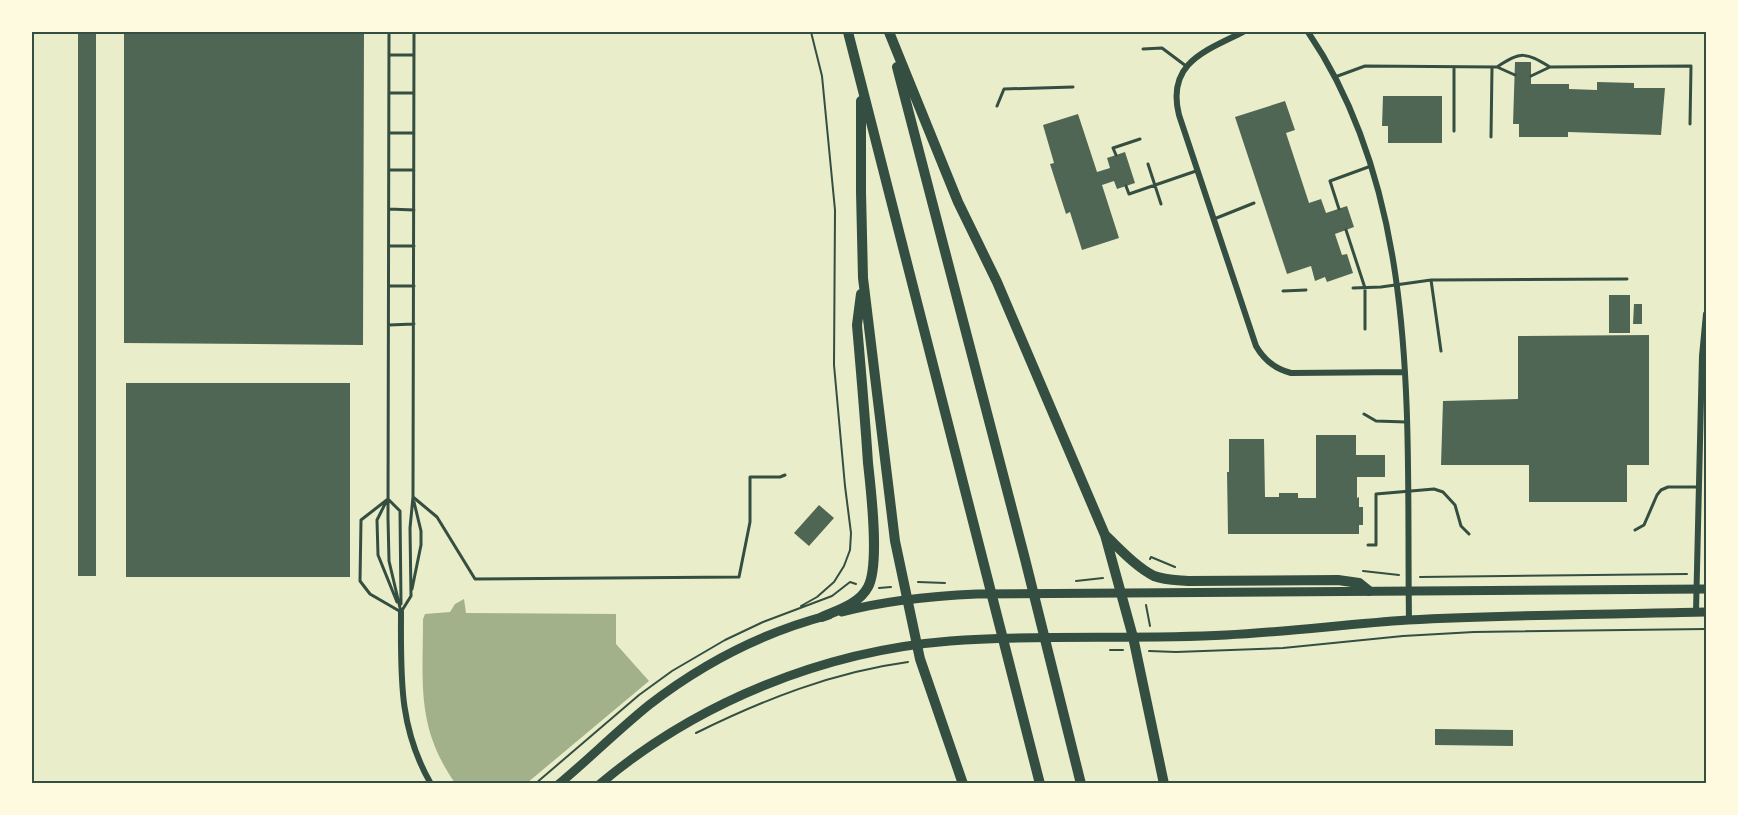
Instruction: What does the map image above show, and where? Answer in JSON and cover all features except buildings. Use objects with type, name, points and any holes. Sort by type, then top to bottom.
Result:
[{"type":"main road","points":[[848,32],[1040,783]]},
{"type":"main road","points":[[888,32],[958,202],[997,282],[1105,535],[1133,637],[1164,783]]},
{"type":"main road","points":[[888,32],[1081,783]]},
{"type":"main road","points":[[862,85],[861,192],[864,278],[895,541],[917,645],[963,783]]},
{"type":"main road","points":[[559,783],[649,706],[704,668],[763,638],[822,617],[853,603],[869,586],[874,528],[857,325],[864,278]]},
{"type":"main road","points":[[1105,535],[1143,569],[1166,579],[1188,581],[1338,580],[1359,583],[1369,591]]},
{"type":"main road","points":[[822,617],[884,602],[977,594],[1702,588]]},
{"type":"main road","points":[[600,783],[666,736],[748,693],[846,659],[917,645],[983,639],[1226,635],[1409,620],[1701,612]]},
{"type":"street","points":[[1243,32],[1200,53],[1186,66],[1178,84],[1177,105],[1252,338],[1267,361],[1282,371],[1299,375],[1405,372]]},
{"type":"street","points":[[1308,32],[1335,77],[1358,126],[1382,205],[1397,284],[1405,372],[1409,620]]},
{"type":"street","points":[[1701,612],[1699,487],[1703,456],[1702,356],[1707,314]]},
{"type":"street","points":[[401,612],[403,705],[412,745],[431,783]]},
{"type":"lane","points":[[389,32],[389,561],[401,612]]},
{"type":"lane","points":[[411,596],[414,32]]},
{"type":"lane","points":[[1143,49],[1162,48],[1186,66]]},
{"type":"lane","points":[[388,55],[414,55]]},
{"type":"lane","points":[[1494,67],[1515,55],[1532,56],[1550,67]]},
{"type":"lane","points":[[1335,77],[1365,66],[1494,67],[1515,75]]},
{"type":"lane","points":[[1531,76],[1550,67],[1691,66],[1690,124]]},
{"type":"lane","points":[[1454,67],[1454,131]]},
{"type":"lane","points":[[1491,137],[1494,67]]},
{"type":"lane","points":[[998,106],[1004,89],[1073,87]]},
{"type":"lane","points":[[388,93],[414,93]]},
{"type":"lane","points":[[388,133],[414,133]]},
{"type":"lane","points":[[1116,155],[1113,148],[1140,139]]},
{"type":"lane","points":[[1148,164],[1161,204]]},
{"type":"lane","points":[[1339,209],[1330,181],[1371,166]]},
{"type":"lane","points":[[388,170],[414,170]]},
{"type":"lane","points":[[1126,186],[1129,194],[1198,170]]},
{"type":"lane","points":[[1214,219],[1254,204]]},
{"type":"lane","points":[[388,209],[414,210]]},
{"type":"lane","points":[[1346,230],[1365,288],[1365,329]]},
{"type":"lane","points":[[388,246],[414,246]]},
{"type":"lane","points":[[1353,288],[1431,280],[1627,279]]},
{"type":"lane","points":[[1431,280],[1441,351]]},
{"type":"lane","points":[[388,286],[414,286]]},
{"type":"lane","points":[[1283,291],[1306,290]]},
{"type":"lane","points":[[388,325],[414,324]]},
{"type":"lane","points":[[1364,414],[1376,421],[1406,422]]},
{"type":"lane","points":[[413,497],[437,517],[475,579],[739,577],[750,522],[750,477],[785,475]]},
{"type":"lane","points":[[1635,530],[1644,525],[1661,490],[1668,487],[1699,487]]},
{"type":"lane","points":[[1368,545],[1376,544],[1376,494],[1434,489],[1443,492],[1455,505],[1461,526],[1469,534]]},
{"type":"lane","points":[[401,612],[411,596],[421,545],[421,531],[413,497]]},
{"type":"lane","points":[[388,499],[400,511],[401,612]]},
{"type":"lane","points":[[388,499],[377,520],[378,555],[401,612]]},
{"type":"lane","points":[[388,499],[361,520],[360,581],[370,594],[401,612]]},
{"type":"path","points":[[796,609],[817,597],[834,582],[850,550],[851,533],[834,364],[835,210],[822,76],[811,32]]},
{"type":"path","points":[[1427,577],[1676,574]]},
{"type":"path","points":[[1145,601],[1151,628]]},
{"type":"path","points":[[1160,651],[1283,648],[1403,636],[1474,632],[1707,629]]},
{"type":"path","points":[[687,738],[749,708],[809,684],[890,664],[908,662]]},
{"type":"shaded area","points":[[464,599],[466,613],[616,614],[616,644],[649,681],[527,783],[455,783],[442,763],[434,743],[424,704],[423,619],[425,614],[450,612],[455,604]]}]
